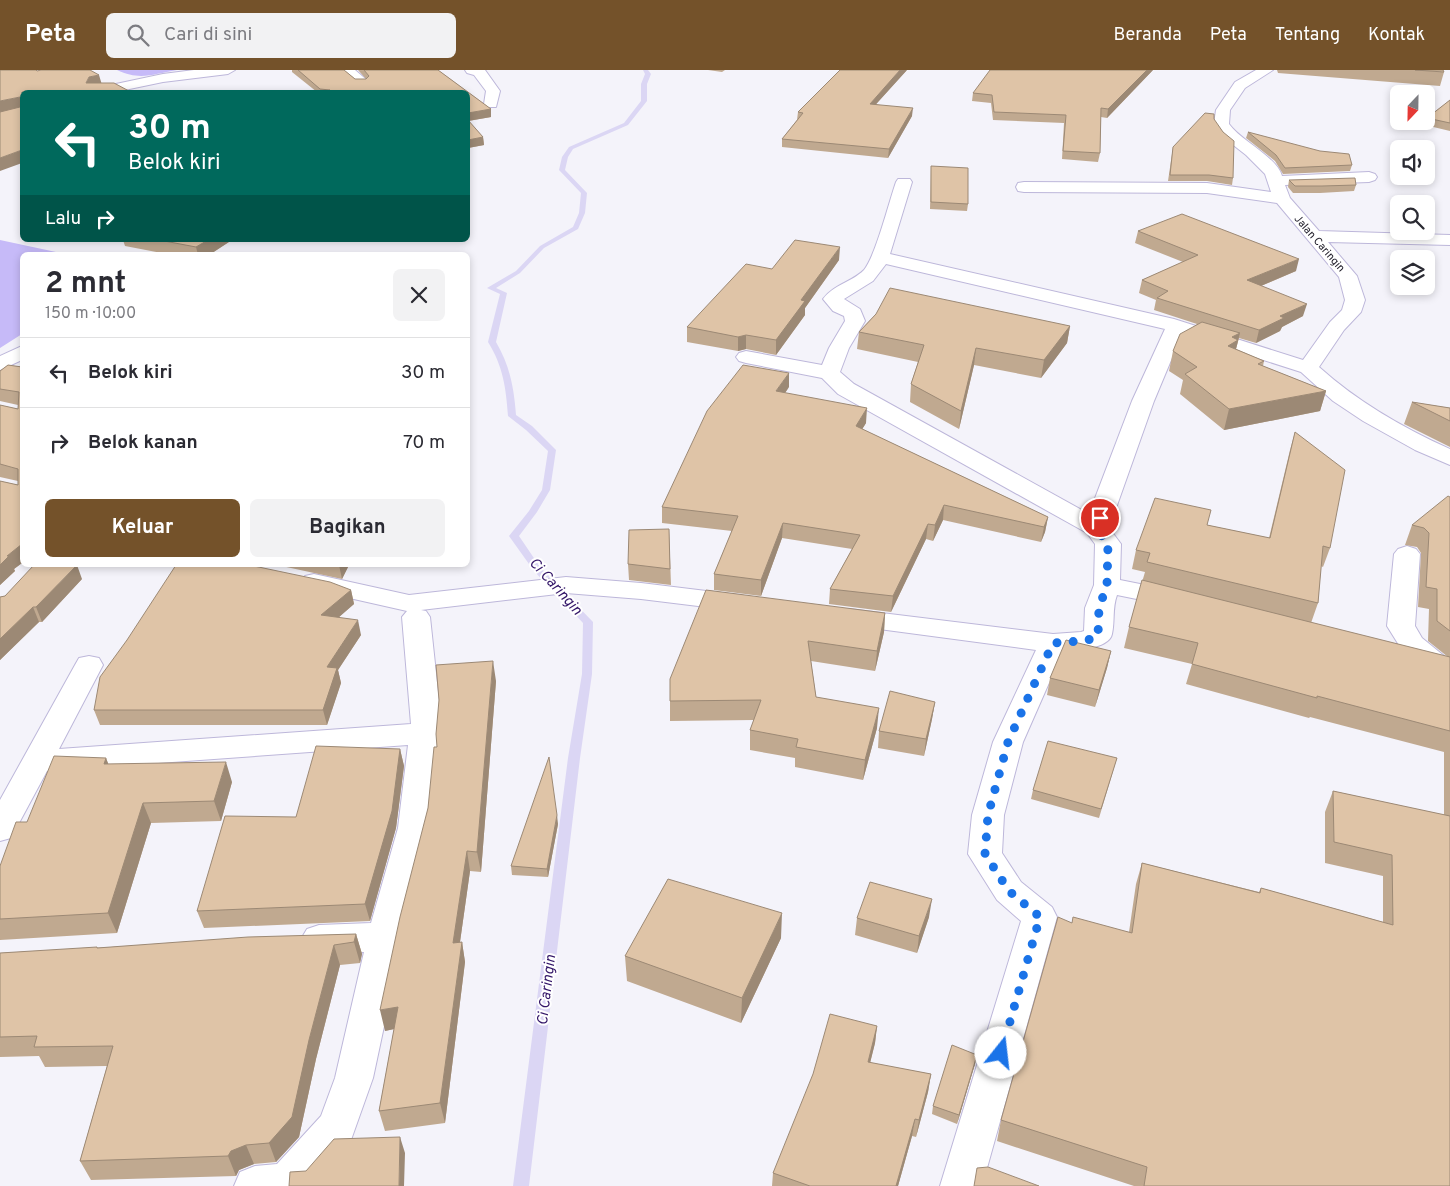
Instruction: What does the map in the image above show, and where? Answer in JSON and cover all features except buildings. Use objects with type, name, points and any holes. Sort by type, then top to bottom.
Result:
[{"type":"street","points":[[106,90],[163,78],[228,70]]},
{"type":"street","points":[[346,70],[362,82]]},
{"type":"street","points":[[472,70],[479,72],[493,91],[491,104]]},
{"type":"street","name":"Jalan Caringin","points":[[1266,70],[1240,85],[1223,110],[1221,124],[1228,134],[1252,152],[1273,172],[1282,199],[1348,276],[1355,300],[1351,312],[1337,326],[1308,368]]},
{"type":"street","points":[[1275,180],[1368,177]]},
{"type":"street","points":[[828,373],[839,348],[855,321],[853,312],[840,307],[833,300],[841,291],[855,286],[872,272],[880,257],[904,182]]},
{"type":"street","points":[[1024,187],[1207,188],[1282,199]]},
{"type":"street","points":[[1309,231],[1390,230]]},
{"type":"street","points":[[1309,231],[1450,240]]},
{"type":"street","points":[[1435,232],[1450,233]]},
{"type":"street","points":[[880,257],[1176,327],[1308,368],[1344,399],[1420,444],[1450,458]]},
{"type":"street","points":[[1096,528],[1130,431],[1176,327]]},
{"type":"street","points":[[0,364],[20,353]]},
{"type":"street","points":[[746,357],[828,373],[846,389],[1096,528],[1108,544],[1107,585],[1099,608],[1096,638],[1053,643],[826,614]]},
{"type":"street","points":[[1407,554],[1401,626],[1412,644],[1445,668]]},
{"type":"street","points":[[288,577],[409,602],[566,585],[641,591],[767,607]]},
{"type":"street","points":[[1107,585],[1154,593],[1201,606]]},
{"type":"street","points":[[277,1185],[337,1127],[354,1078],[385,937],[414,828],[426,720],[416,616]]},
{"type":"street","points":[[961,1186],[1040,917],[1009,891],[985,854],[988,815],[1008,742],[1053,643]]},
{"type":"street","points":[[1392,654],[1445,668]]},
{"type":"street","points":[[0,829],[90,665]]},
{"type":"street","points":[[38,761],[425,733]]},
{"type":"street","points":[[292,940],[385,937]]},
{"type":"shaded area","points":[[117,70],[177,70],[140,76]]},
{"type":"shaded area","points":[[0,240],[56,252],[20,252],[20,335],[0,348]]},
{"type":"waterway","name":"Ci Caringin","points":[[521,1186],[574,758],[587,674],[588,622],[537,569],[514,536],[533,512],[546,490],[552,450],[529,428],[512,416],[511,395],[506,369],[492,342],[504,293],[490,288],[518,272],[542,247],[576,228],[582,213],[584,193],[562,170],[565,157],[571,148],[626,124],[644,101],[644,84],[648,74],[645,70]]},
{"type":"route","points":[[1001,1053],[1024,976],[1030,944],[1040,917],[1009,891],[985,854],[988,815],[1008,742],[1053,643],[1082,641],[1096,638],[1098,635],[1099,608],[1107,585],[1108,544],[1096,528],[1100,518]]}]
